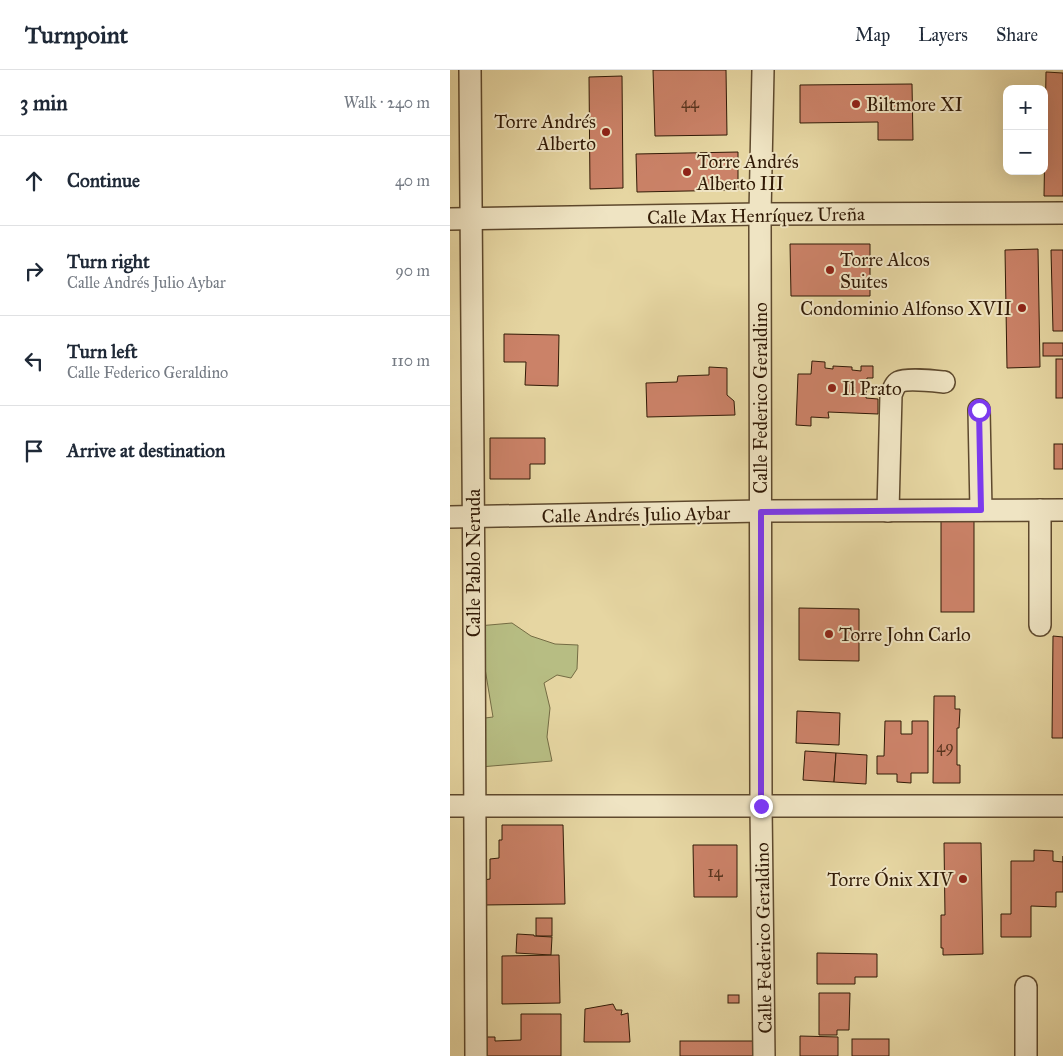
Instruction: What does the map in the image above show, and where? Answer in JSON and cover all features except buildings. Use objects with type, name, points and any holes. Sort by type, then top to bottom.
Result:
[{"type":"street","name":"Calle Pablo Neruda","points":[[470,70],[476,1056]]},
{"type":"street","name":"Calle Federico Geraldino","points":[[762,70],[760,214],[761,806],[764,1056]]},
{"type":"street","name":"Calle Max Henríquez Ureña","points":[[450,219],[1063,212]]},
{"type":"street","points":[[888,511],[891,395],[894,388],[898,382],[906,380],[944,382]]},
{"type":"street","points":[[979,410],[981,510]]},
{"type":"street","points":[[1040,510],[1040,625]]},
{"type":"street","name":"Calle Andrés Julio Aybar","points":[[450,517],[1063,510]]},
{"type":"street","points":[[450,806],[1063,806]]},
{"type":"street","points":[[1026,988],[1026,1056]]},
{"type":"green space","points":[[512,623],[531,636],[555,644],[578,645],[577,669],[571,678],[557,675],[544,683],[550,708],[547,737],[552,761],[480,767],[477,719],[493,717],[478,626]]},
{"type":"place","name":"Biltmore XI","points":[[856,104]]},
{"type":"place","name":"Torre Andrés Alberto","points":[[606,132]]},
{"type":"place","name":"Torre Andrés Alberto III","points":[[687,172]]},
{"type":"place","name":"Torre Alcos Suites","points":[[830,270]]},
{"type":"place","name":"Condominio Alfonso XVII","points":[[1022,308]]},
{"type":"place","name":"Il Prato","points":[[832,388]]},
{"type":"place","name":"Torre John Carlo","points":[[829,634]]},
{"type":"place","name":"Torre Ónix XIV","points":[[963,879]]},
{"type":"route","points":[[761,806],[761,512],[981,510],[979,410]]}]
